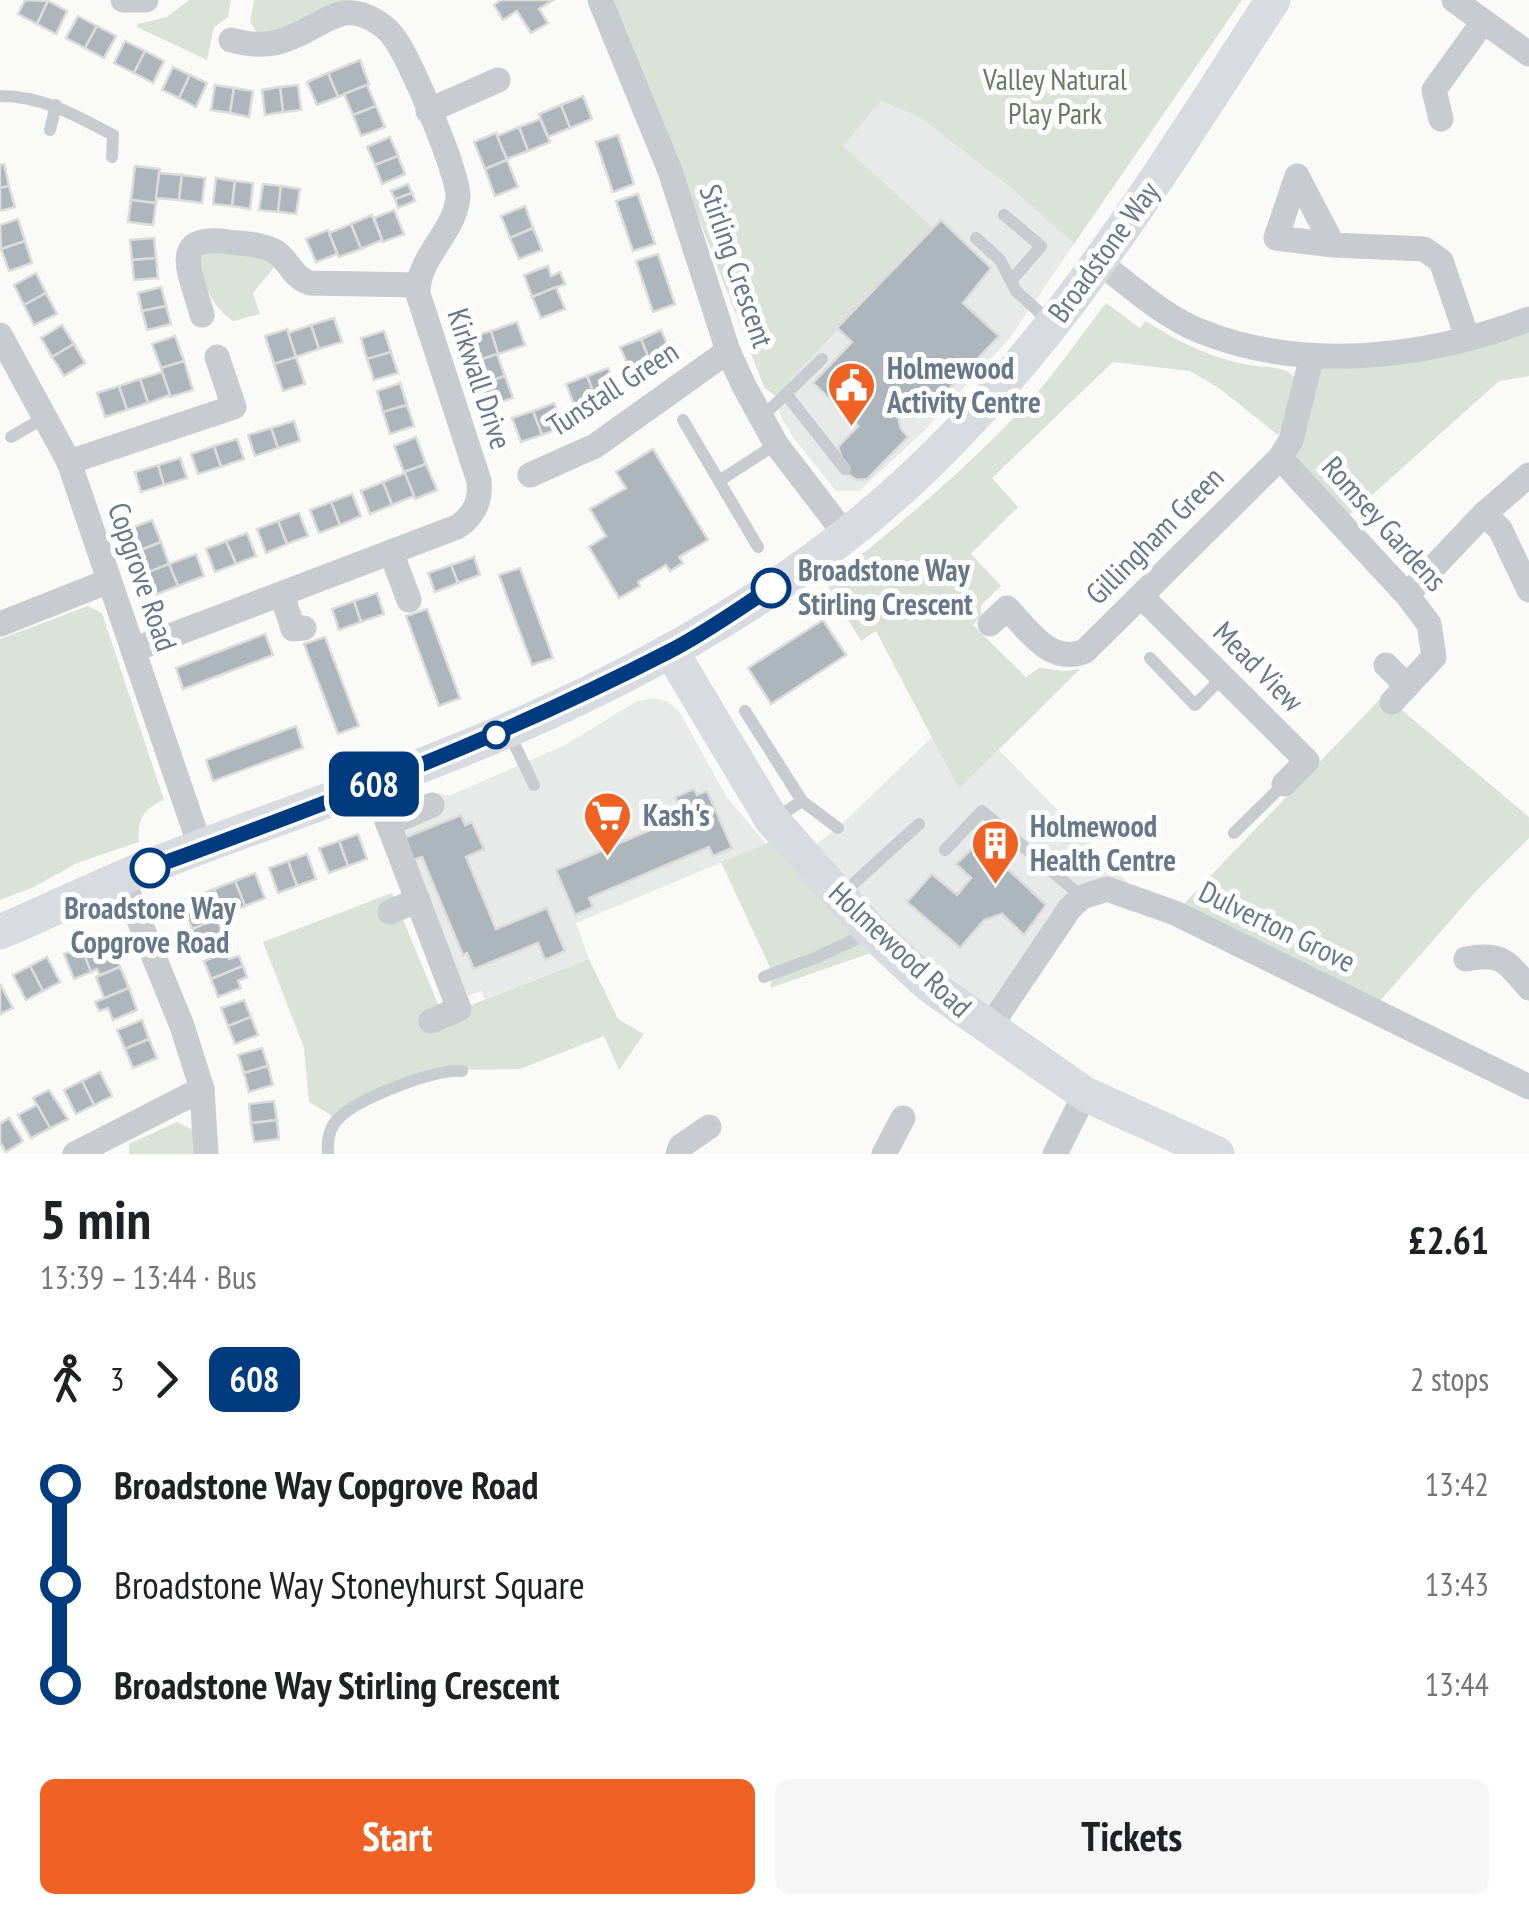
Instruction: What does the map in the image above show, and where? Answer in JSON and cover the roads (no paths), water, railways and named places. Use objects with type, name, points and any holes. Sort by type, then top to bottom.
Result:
[{"type":"street","points":[[123,0],[146,0]]},
{"type":"street","name":"Stirling Crescent","points":[[600,0],[670,171],[728,351],[760,419],[845,534]]},
{"type":"street","name":"Broadstone Way","points":[[0,932],[122,878],[507,730],[671,651],[774,587],[889,499],[950,442],[1052,324],[1100,263],[1273,0]]},
{"type":"street","points":[[1454,0],[1528,51]]},
{"type":"street","name":"Kirkwall Drive","points":[[132,650],[464,522],[476,508],[480,490],[420,303],[418,285],[450,222],[458,195],[457,181],[402,50],[382,26],[354,13],[338,14],[272,46],[231,40]]},
{"type":"street","points":[[1441,119],[1434,90],[1483,22]]},
{"type":"street","points":[[428,111],[498,80]]},
{"type":"street","points":[[202,315],[188,259],[193,245],[206,238],[262,246],[275,252],[298,278],[310,284],[418,285]]},
{"type":"street","points":[[1333,245],[1424,249],[1441,261],[1467,337]]},
{"type":"street","points":[[1100,263],[1165,313],[1199,331],[1255,350],[1312,356],[1396,354],[1529,319]]},
{"type":"street","name":"Copgrove Road","points":[[0,335],[69,462],[201,849]]},
{"type":"street","name":"Tunstall Green","points":[[530,475],[596,446],[728,351]]},
{"type":"street","name":"Gillingham Green","points":[[990,624],[1007,608],[1048,649],[1070,656],[1084,650],[1280,458],[1292,440],[1312,356]]},
{"type":"street","points":[[69,462],[234,408],[217,357]]},
{"type":"street","name":"Romsey Gardens","points":[[1280,458],[1407,594],[1429,624],[1434,658],[1400,694],[1386,665]]},
{"type":"street","points":[[1407,594],[1484,514],[1529,475]]},
{"type":"street","points":[[1484,514],[1500,529],[1529,590]]},
{"type":"street","points":[[391,552],[409,600]]},
{"type":"street","points":[[0,624],[109,581]]},
{"type":"street","points":[[282,594],[293,629],[304,628]]},
{"type":"street","name":"Mead View","points":[[1140,596],[1307,761],[1284,784]]},
{"type":"street","name":"Holmewood Road","points":[[671,651],[772,820],[871,932],[929,985],[1086,1094],[1217,1154]]},
{"type":"street","points":[[373,784],[459,1009],[430,1021]]},
{"type":"street","points":[[388,824],[432,805]]},
{"type":"street","points":[[122,878],[182,1026],[202,1090],[206,1154]]},
{"type":"street","name":"Dulverton Grove","points":[[1082,898],[1108,889],[1176,913],[1529,1087]]},
{"type":"street","points":[[989,1028],[1070,908],[1082,898]]},
{"type":"street","points":[[390,912],[418,900]]},
{"type":"street","points":[[1466,959],[1487,955],[1508,962],[1529,988]]},
{"type":"street","points":[[75,1154],[202,1090]]},
{"type":"street","points":[[1055,1154],[1086,1094]]},
{"type":"street","points":[[884,1154],[903,1118]]},
{"type":"street","points":[[678,1154],[681,1146],[708,1127]]},
{"type":"lane","points":[[0,96],[28,96],[113,134],[112,157]]},
{"type":"lane","points":[[50,130],[56,106]]},
{"type":"lane","points":[[1004,214],[1040,246],[1010,281]]},
{"type":"lane","points":[[976,238],[1000,260],[1016,291],[1052,324]]},
{"type":"lane","points":[[760,419],[822,360]]},
{"type":"lane","points":[[786,394],[846,470]]},
{"type":"lane","points":[[11,436],[46,416]]},
{"type":"lane","points":[[683,420],[758,547]]},
{"type":"lane","points":[[719,481],[776,444]]},
{"type":"lane","points":[[1150,658],[1195,705],[1223,678]]},
{"type":"lane","points":[[744,711],[802,802],[838,828]]},
{"type":"lane","points":[[507,730],[534,785]]},
{"type":"lane","points":[[1234,833],[1284,784]]},
{"type":"lane","points":[[772,820],[802,802]]},
{"type":"lane","points":[[944,850],[982,812],[1082,898]]},
{"type":"lane","points":[[839,896],[919,824]]},
{"type":"lane","points":[[764,977],[871,932]]},
{"type":"lane","points":[[328,1154],[327,1140],[336,1119],[355,1107],[422,1076],[445,1070],[462,1071]]},
{"type":"place","name":"Holmewood Activity Centre","points":[[852,428]]},
{"type":"place","name":"Broadstone Way Stirling Crescent","points":[[771,588]]},
{"type":"place","name":"Kash's","points":[[608,858]]},
{"type":"place","name":"Broadstone Way Copgrove Road","points":[[150,868]]},
{"type":"place","name":"Holmewood Health Centre","points":[[995,886]]},
{"type":"park label","name":"Valley Natural Play Park","points":[[1055,97]]}]
